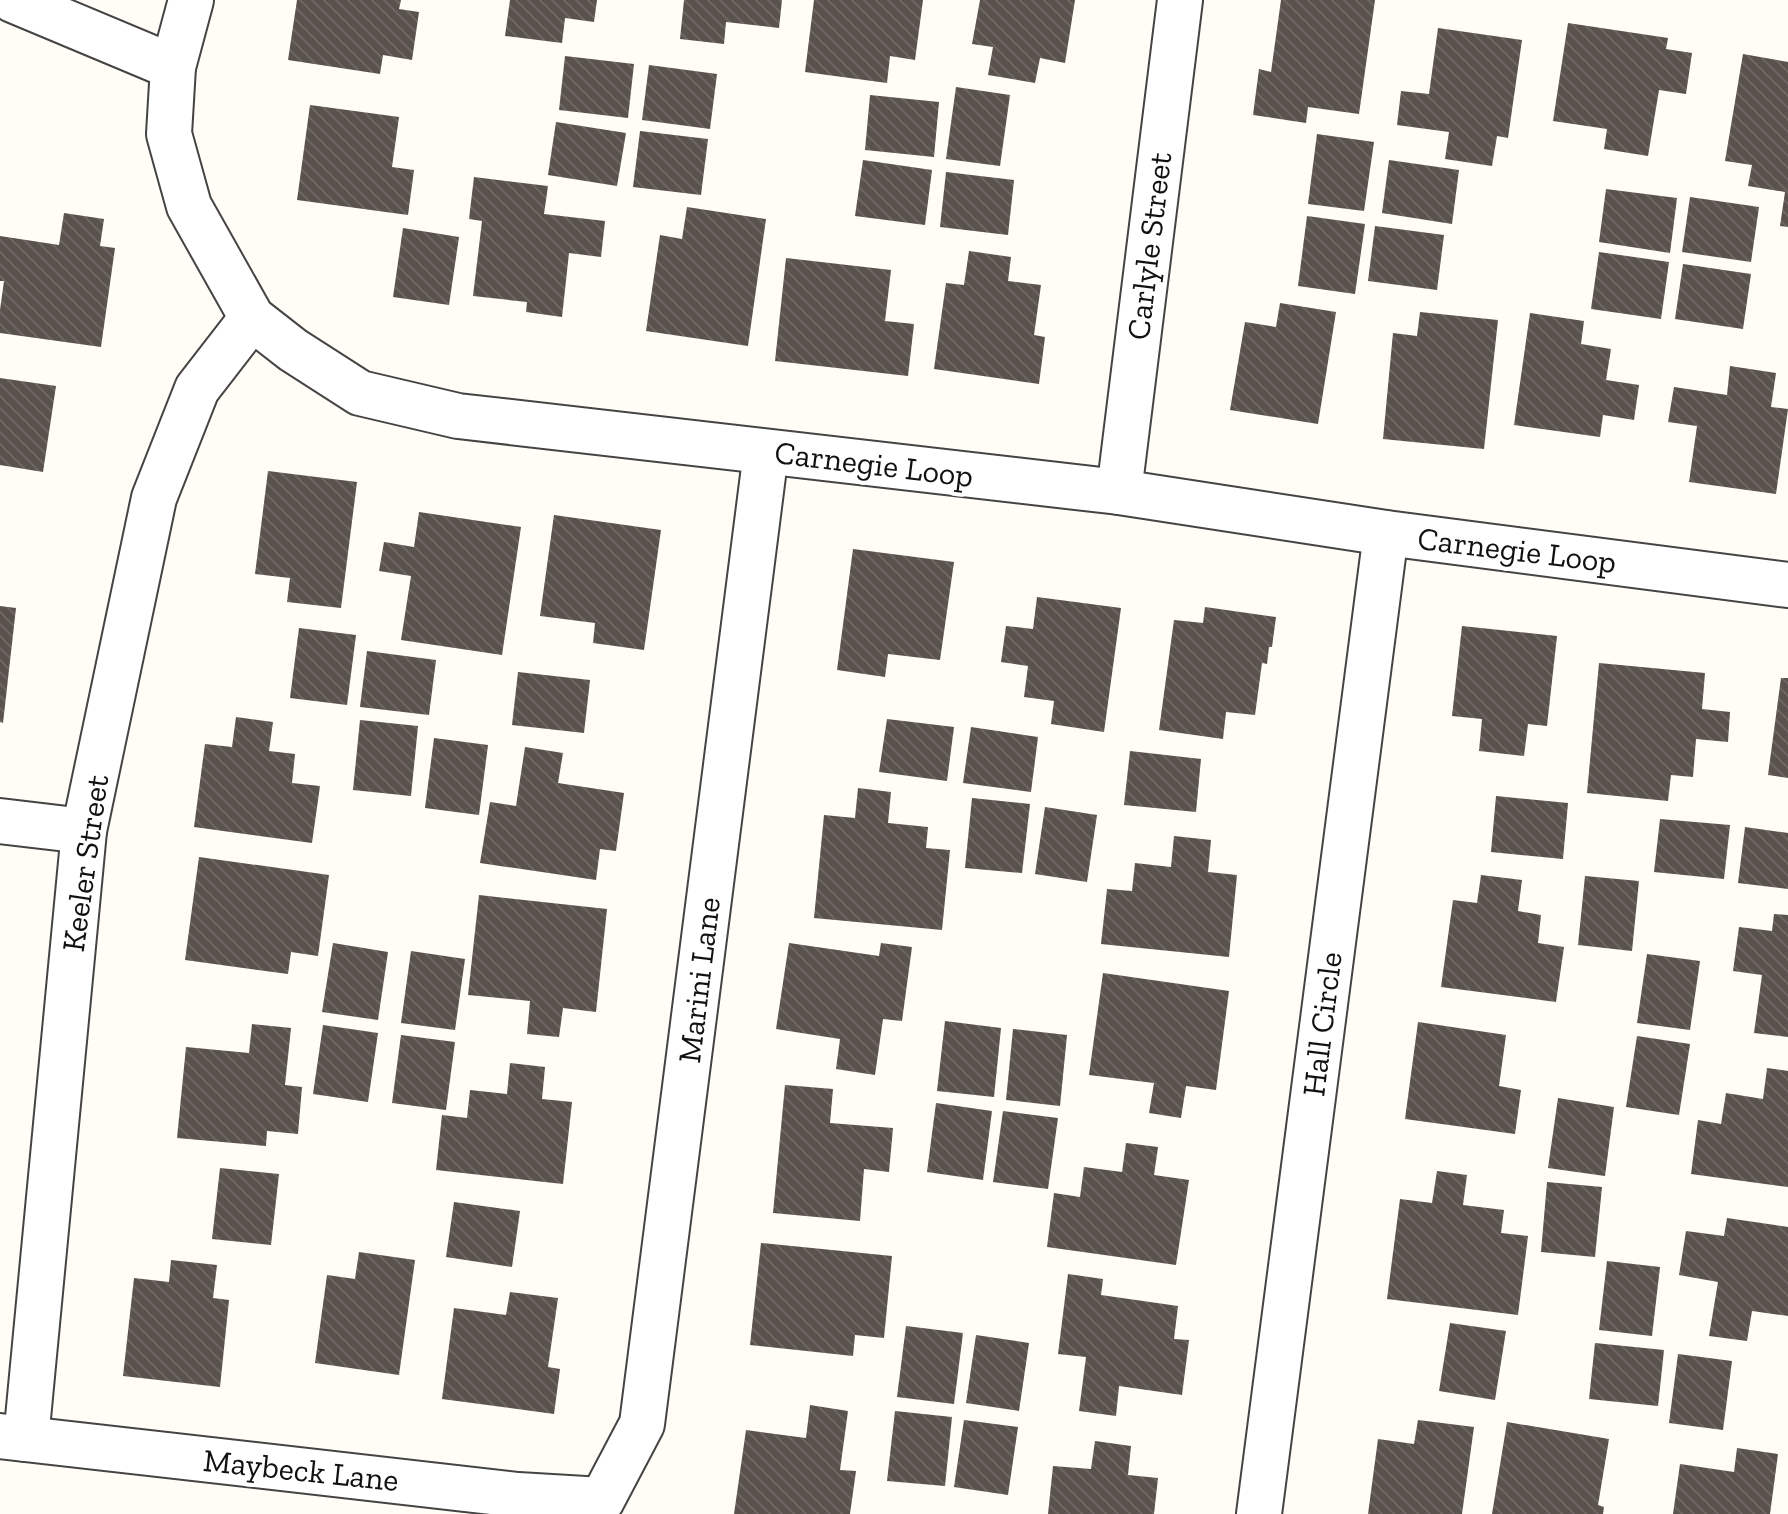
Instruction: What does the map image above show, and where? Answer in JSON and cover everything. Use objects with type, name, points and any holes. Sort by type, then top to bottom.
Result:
[{"type":"street","points":[[13,0],[173,67]]},
{"type":"street","name":"Carnegie Loop","points":[[191,0],[173,67],[169,134],[189,206],[252,318],[293,350],[360,393],[458,416],[1119,492],[1386,533],[1788,585]]},
{"type":"street","name":"Carlyle Street","points":[[1119,492],[1180,0]]},
{"type":"street","name":"Keeler Street","points":[[13,1438],[84,831],[154,498],[197,389],[252,318]]},
{"type":"street","name":"Marini Lane","points":[[602,1500],[642,1424],[766,452]]},
{"type":"street","name":"Hall Circle","points":[[1259,1514],[1386,533]]},
{"type":"street","points":[[0,821],[84,831]]},
{"type":"street","name":"Maybeck Lane","points":[[13,1438],[518,1495],[602,1500]]},
{"type":"building","points":[[297,0],[401,0],[399,9],[419,12],[412,60],[383,55],[380,74],[288,60]]},
{"type":"building","points":[[510,0],[597,0],[594,22],[565,18],[562,43],[505,36]]},
{"type":"building","points":[[684,0],[782,0],[779,28],[726,22],[724,44],[680,39]]},
{"type":"building","points":[[814,0],[923,0],[915,60],[890,56],[887,83],[805,72]]},
{"type":"building","points":[[980,0],[1075,0],[1065,63],[1040,58],[1035,83],[988,75],[993,47],[972,44]]},
{"type":"building","points":[[1281,0],[1375,0],[1359,114],[1308,107],[1306,123],[1253,115],[1259,69],[1271,72]]},
{"type":"building","points":[[1568,23],[1668,38],[1666,49],[1692,53],[1686,94],[1659,90],[1648,156],[1604,149],[1607,129],[1553,121]]},
{"type":"building","points":[[1438,28],[1522,40],[1508,138],[1497,136],[1492,166],[1445,159],[1449,132],[1397,125],[1401,91],[1429,94]]},
{"type":"building","points":[[1743,54],[1788,62],[1788,227],[1780,226],[1785,192],[1748,186],[1752,165],[1725,161]]},
{"type":"building","points":[[565,56],[634,64],[628,118],[559,110]]},
{"type":"building","points":[[649,65],[717,74],[710,129],[642,120]]},
{"type":"building","points":[[956,87],[1010,95],[1000,166],[946,159]]},
{"type":"building","points":[[870,95],[939,102],[934,157],[865,150]]},
{"type":"building","points":[[310,105],[399,117],[392,167],[414,170],[408,215],[297,200]]},
{"type":"building","points":[[556,122],[626,133],[617,186],[548,175]]},
{"type":"building","points":[[640,131],[708,139],[701,195],[633,187]]},
{"type":"building","points":[[1317,134],[1374,142],[1364,211],[1308,204]]},
{"type":"building","points":[[863,160],[932,170],[925,225],[855,216]]},
{"type":"building","points":[[1389,160],[1459,170],[1452,224],[1382,213]]},
{"type":"building","points":[[946,172],[1014,180],[1008,235],[940,227]]},
{"type":"building","points":[[474,177],[548,186],[544,214],[605,221],[601,257],[569,253],[562,317],[526,312],[527,302],[473,296],[482,221],[469,219]]},
{"type":"building","points":[[1606,189],[1677,198],[1670,253],[1599,242]]},
{"type":"building","points":[[1690,197],[1759,207],[1751,262],[1682,252]]},
{"type":"building","points":[[687,207],[766,219],[748,346],[646,331],[660,235],[682,239]]},
{"type":"building","points":[[64,213],[104,219],[100,246],[115,248],[101,347],[0,333],[4,281],[0,281],[0,236],[59,245]]},
{"type":"building","points":[[1307,216],[1365,224],[1355,294],[1298,286]]},
{"type":"building","points":[[1375,226],[1444,235],[1437,290],[1368,281]]},
{"type":"building","points":[[403,228],[459,237],[449,305],[393,297]]},
{"type":"building","points":[[969,251],[1011,257],[1008,281],[1041,285],[1034,335],[1045,337],[1039,384],[934,369],[946,283],[964,285]]},
{"type":"building","points":[[1599,252],[1669,262],[1661,319],[1591,309]]},
{"type":"building","points":[[786,258],[891,270],[885,321],[914,324],[908,376],[775,361]]},
{"type":"building","points":[[1683,264],[1751,274],[1743,329],[1675,319]]},
{"type":"building","points":[[1280,303],[1336,312],[1318,424],[1230,410],[1245,322],[1276,327]]},
{"type":"building","points":[[1420,312],[1498,320],[1484,449],[1383,439],[1393,333],[1417,336]]},
{"type":"building","points":[[1530,313],[1584,321],[1581,344],[1611,349],[1606,380],[1639,385],[1634,420],[1603,415],[1600,437],[1514,425]]},
{"type":"building","points":[[1730,366],[1776,373],[1771,407],[1788,409],[1776,494],[1689,482],[1697,426],[1668,422],[1674,387],[1727,395]]},
{"type":"building","points":[[0,378],[56,386],[43,472],[0,465]]},
{"type":"building","points":[[268,471],[357,482],[341,608],[287,602],[290,578],[255,574]]},
{"type":"building","points":[[419,512],[521,527],[502,655],[401,640],[411,576],[379,571],[384,542],[414,547]]},
{"type":"building","points":[[554,515],[661,530],[644,650],[593,643],[595,623],[540,616]]},
{"type":"building","points":[[853,549],[954,562],[940,660],[888,654],[885,677],[837,670]]},
{"type":"building","points":[[1037,597],[1121,608],[1104,732],[1051,724],[1054,701],[1024,697],[1028,666],[1001,662],[1006,626],[1033,629]]},
{"type":"building","points":[[0,606],[16,608],[3,723],[0,722]]},
{"type":"building","points":[[1205,607],[1276,617],[1267,664],[1262,663],[1255,715],[1226,712],[1223,739],[1159,730],[1174,620],[1203,623]]},
{"type":"building","points":[[1462,626],[1557,636],[1547,726],[1528,724],[1524,756],[1479,751],[1482,719],[1452,716]]},
{"type":"building","points":[[299,628],[356,635],[347,705],[290,698]]},
{"type":"building","points":[[367,651],[436,660],[429,715],[360,707]]},
{"type":"building","points":[[1599,663],[1705,673],[1702,709],[1730,712],[1728,742],[1696,739],[1693,777],[1671,775],[1668,801],[1587,793]]},
{"type":"building","points":[[518,672],[590,680],[584,733],[512,725]]},
{"type":"building","points":[[1781,678],[1788,678],[1788,778],[1768,775]]},
{"type":"building","points":[[236,717],[273,722],[269,751],[295,754],[292,783],[320,786],[312,843],[194,827],[205,744],[232,747]]},
{"type":"building","points":[[887,719],[954,727],[947,781],[879,772]]},
{"type":"building","points":[[360,720],[418,726],[411,796],[353,790]]},
{"type":"building","points":[[971,727],[1038,737],[1031,792],[963,783]]},
{"type":"building","points":[[434,738],[488,745],[479,815],[425,808]]},
{"type":"building","points":[[525,747],[563,753],[558,783],[624,793],[616,851],[600,849],[596,880],[480,863],[490,802],[516,806]]},
{"type":"building","points":[[1130,751],[1201,759],[1196,812],[1124,805]]},
{"type":"building","points":[[858,788],[891,792],[888,823],[928,827],[926,848],[950,850],[942,930],[814,918],[824,815],[855,818]]},
{"type":"building","points":[[1496,796],[1568,803],[1563,859],[1491,852]]},
{"type":"building","points":[[972,798],[1030,804],[1022,873],[965,868]]},
{"type":"building","points":[[1045,807],[1097,815],[1087,882],[1035,874]]},
{"type":"building","points":[[1660,819],[1730,825],[1724,879],[1654,872]]},
{"type":"building","points":[[1745,827],[1788,833],[1788,889],[1738,883]]},
{"type":"building","points":[[1174,836],[1211,840],[1208,872],[1237,875],[1229,957],[1101,944],[1107,889],[1132,891],[1135,863],[1171,867]]},
{"type":"building","points":[[199,857],[329,875],[318,956],[291,952],[288,974],[185,960]]},
{"type":"building","points":[[1481,875],[1522,880],[1518,911],[1541,915],[1538,943],[1564,947],[1556,1002],[1441,987],[1453,900],[1477,903]]},
{"type":"building","points":[[1585,876],[1639,881],[1632,951],[1578,945]]},
{"type":"building","points":[[479,895],[607,909],[596,1012],[563,1008],[559,1037],[527,1034],[530,1001],[468,995]]},
{"type":"building","points":[[1774,914],[1788,915],[1788,1037],[1754,1033],[1762,975],[1733,971],[1739,927],[1772,931]]},
{"type":"building","points":[[333,943],[388,952],[378,1020],[322,1012]]},
{"type":"building","points":[[789,943],[879,956],[881,943],[912,947],[902,1021],[883,1019],[875,1075],[836,1069],[840,1039],[776,1029]]},
{"type":"building","points":[[411,951],[465,959],[455,1030],[401,1023]]},
{"type":"building","points":[[1647,954],[1700,961],[1690,1030],[1637,1023]]},
{"type":"building","points":[[1103,973],[1229,991],[1216,1090],[1186,1086],[1181,1118],[1149,1113],[1154,1083],[1089,1075]]},
{"type":"building","points":[[945,1021],[1001,1028],[994,1097],[937,1091]]},
{"type":"building","points":[[1418,1022],[1506,1035],[1499,1086],[1521,1090],[1515,1134],[1405,1119]]},
{"type":"building","points":[[252,1024],[291,1028],[285,1085],[302,1087],[298,1134],[267,1131],[266,1146],[177,1138],[186,1047],[249,1053]]},
{"type":"building","points":[[323,1025],[378,1033],[368,1102],[313,1094]]},
{"type":"building","points":[[1013,1029],[1067,1035],[1060,1106],[1006,1100]]},
{"type":"building","points":[[401,1035],[455,1042],[446,1110],[392,1103]]},
{"type":"building","points":[[1637,1036],[1690,1044],[1679,1115],[1626,1107]]},
{"type":"building","points":[[510,1063],[545,1067],[542,1099],[572,1102],[563,1184],[436,1170],[442,1115],[467,1118],[470,1090],[507,1094]]},
{"type":"building","points":[[1767,1068],[1788,1071],[1788,1187],[1691,1174],[1698,1120],[1721,1124],[1726,1093],[1763,1099]]},
{"type":"building","points":[[785,1085],[833,1089],[830,1123],[893,1128],[889,1172],[864,1169],[860,1221],[773,1213]]},
{"type":"building","points":[[1558,1098],[1614,1107],[1605,1176],[1548,1168]]},
{"type":"building","points":[[936,1103],[992,1111],[983,1180],[927,1172]]},
{"type":"building","points":[[1003,1111],[1058,1118],[1048,1189],[993,1182]]},
{"type":"building","points":[[1126,1143],[1158,1147],[1154,1175],[1189,1180],[1176,1265],[1047,1247],[1054,1193],[1080,1197],[1084,1167],[1122,1172]]},
{"type":"building","points":[[220,1168],[279,1174],[271,1245],[212,1239]]},
{"type":"building","points":[[1437,1171],[1467,1175],[1463,1205],[1504,1210],[1501,1233],[1528,1236],[1518,1315],[1387,1299],[1400,1199],[1432,1203]]},
{"type":"building","points":[[1547,1182],[1602,1187],[1595,1257],[1541,1252]]},
{"type":"building","points":[[454,1202],[520,1211],[512,1267],[446,1257]]},
{"type":"building","points":[[1727,1218],[1788,1227],[1788,1316],[1752,1311],[1747,1341],[1709,1336],[1718,1282],[1679,1275],[1686,1231],[1724,1236]]},
{"type":"building","points":[[761,1243],[892,1256],[884,1338],[855,1335],[853,1356],[750,1345]]},
{"type":"building","points":[[359,1252],[415,1260],[399,1375],[315,1363],[327,1275],[355,1279]]},
{"type":"building","points":[[171,1260],[217,1265],[213,1298],[229,1300],[220,1387],[123,1376],[134,1278],[169,1282]]},
{"type":"building","points":[[1607,1261],[1660,1267],[1652,1336],[1599,1330]]},
{"type":"building","points":[[1068,1274],[1103,1279],[1101,1295],[1178,1306],[1174,1339],[1189,1340],[1182,1395],[1119,1386],[1116,1416],[1079,1411],[1086,1357],[1058,1354]]},
{"type":"building","points":[[510,1292],[558,1298],[548,1367],[560,1369],[554,1414],[442,1399],[454,1308],[506,1315]]},
{"type":"building","points":[[1450,1323],[1506,1331],[1495,1400],[1439,1391]]},
{"type":"building","points":[[906,1326],[963,1333],[954,1404],[897,1397]]},
{"type":"building","points":[[976,1335],[1029,1343],[1019,1411],[966,1403]]},
{"type":"building","points":[[1595,1343],[1664,1350],[1658,1406],[1589,1399]]},
{"type":"building","points":[[1678,1354],[1732,1361],[1723,1430],[1669,1423]]},
{"type":"building","points":[[810,1405],[848,1411],[840,1470],[856,1471],[850,1514],[734,1514],[746,1430],[806,1438]]},
{"type":"building","points":[[895,1411],[952,1417],[945,1486],[887,1481]]},
{"type":"building","points":[[964,1420],[1018,1427],[1008,1495],[954,1487]]},
{"type":"building","points":[[1418,1420],[1474,1427],[1462,1514],[1368,1514],[1378,1439],[1414,1444]]},
{"type":"building","points":[[1507,1422],[1609,1439],[1598,1505],[1604,1507],[1603,1514],[1492,1514]]},
{"type":"building","points":[[1095,1441],[1131,1446],[1128,1475],[1158,1478],[1154,1514],[1048,1514],[1053,1466],[1091,1469]]},
{"type":"building","points":[[1737,1448],[1778,1454],[1770,1514],[1673,1514],[1680,1464],[1734,1472]]}]
